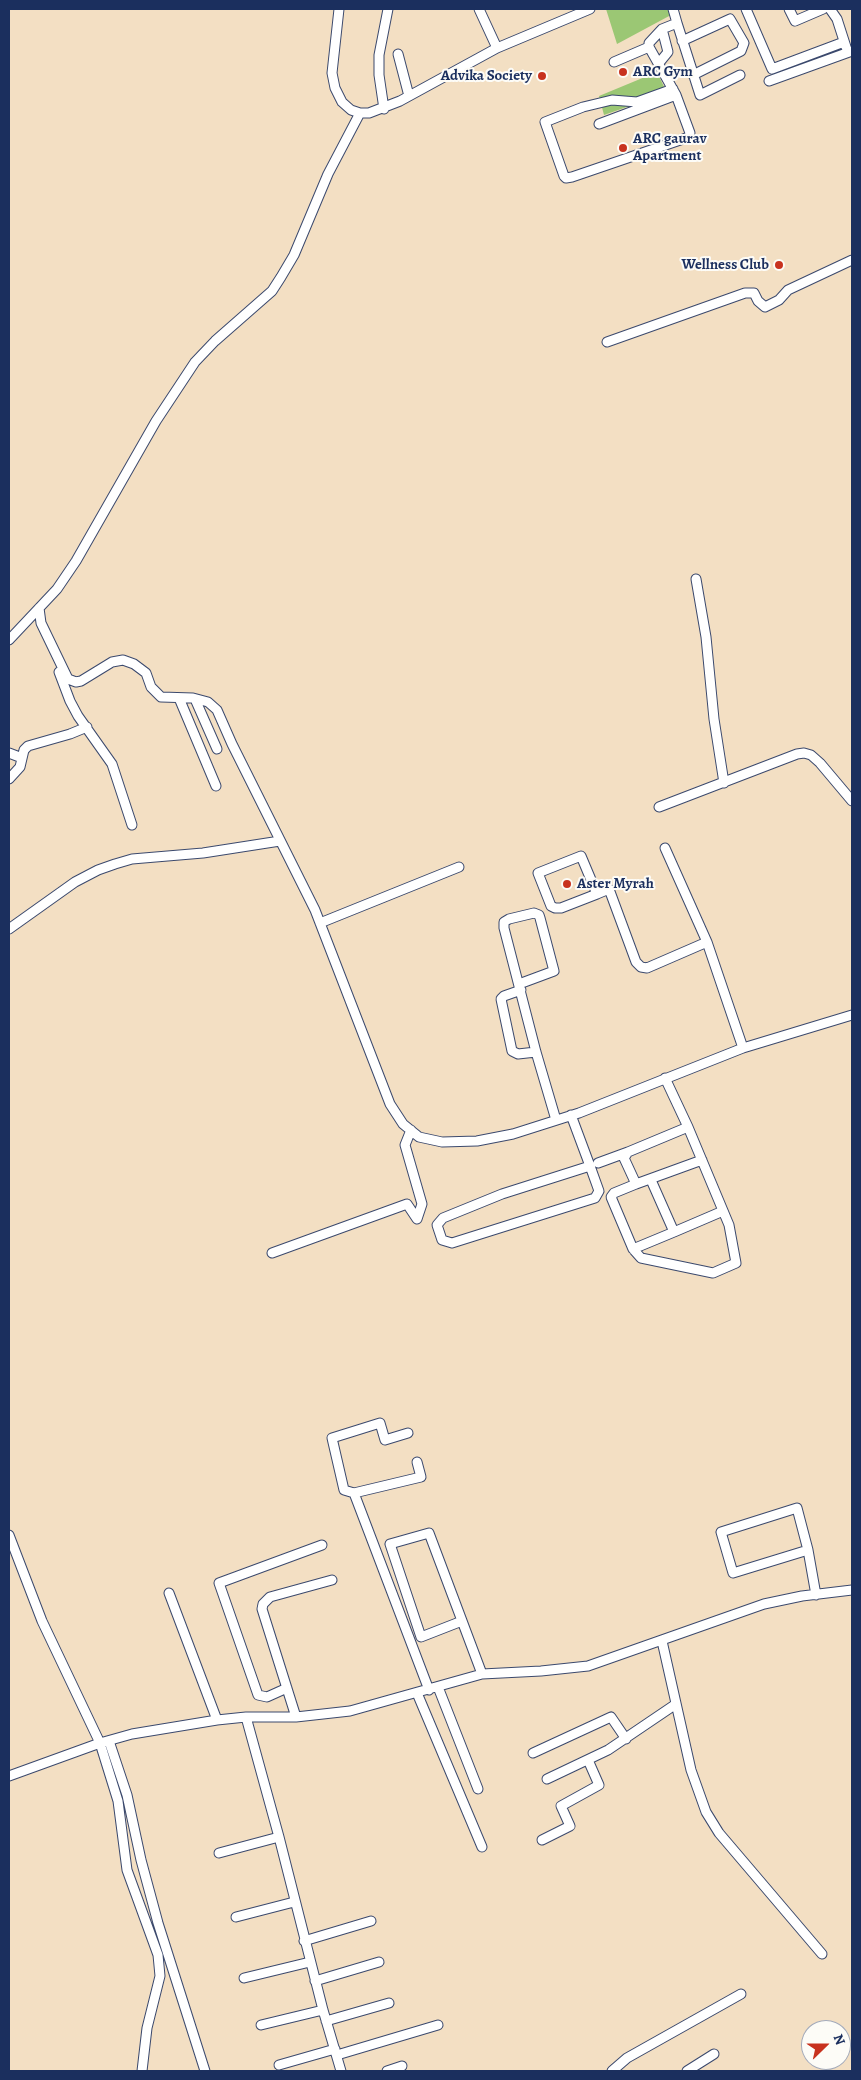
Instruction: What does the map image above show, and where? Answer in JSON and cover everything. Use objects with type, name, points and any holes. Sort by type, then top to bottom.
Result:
[{"type":"street","points":[[339,9],[332,73],[335,88],[342,102],[351,110],[360,113],[384,109],[497,48],[590,9]]},
{"type":"street","points":[[384,109],[379,65],[388,9]]},
{"type":"street","points":[[479,9],[497,48]]},
{"type":"street","points":[[673,9],[698,92],[702,95],[740,75]]},
{"type":"street","points":[[746,9],[772,69],[844,42]]},
{"type":"street","points":[[789,9],[794,20],[823,9]]},
{"type":"street","points":[[769,81],[850,52],[844,42],[837,19],[830,9]]},
{"type":"street","points":[[682,41],[730,19],[744,43],[741,51],[693,75]]},
{"type":"street","points":[[674,92],[637,102],[605,101],[583,107],[546,122],[564,176],[566,178],[572,177],[689,137],[690,133],[674,92],[650,47],[650,40],[662,29],[677,23]]},
{"type":"street","points":[[659,63],[668,52],[662,29]]},
{"type":"street","points":[[614,62],[650,47]]},
{"type":"street","points":[[398,54],[409,96]]},
{"type":"street","points":[[599,124],[674,92]]},
{"type":"street","points":[[9,640],[57,588],[76,561],[156,421],[195,362],[215,341],[272,291],[294,254],[328,174],[360,113]]},
{"type":"street","points":[[607,342],[745,293],[754,293],[758,301],[765,307],[779,300],[788,290],[852,260]]},
{"type":"street","points":[[696,579],[706,637],[714,719],[724,783]]},
{"type":"street","points":[[36,611],[65,675],[68,679],[76,682]]},
{"type":"street","points":[[36,611],[70,701],[112,764],[132,825]]},
{"type":"street","points":[[65,689],[112,662],[122,660],[134,664],[146,673],[155,693],[167,698],[195,699],[208,702],[217,710],[320,923],[390,1104],[403,1124],[419,1137],[442,1142],[478,1141],[514,1134],[571,1115],[743,1048],[852,1015]]},
{"type":"street","points":[[179,698],[216,786]]},
{"type":"street","points":[[195,699],[217,750]]},
{"type":"street","points":[[9,780],[20,767],[24,750],[28,746],[70,734],[86,727]]},
{"type":"street","points":[[9,753],[22,758]]},
{"type":"street","points":[[660,808],[796,754],[804,753],[811,755],[820,763],[852,801]]},
{"type":"street","points":[[9,929],[75,882],[98,870],[115,864],[132,859],[203,853],[280,842]]},
{"type":"street","points":[[665,848],[707,942],[743,1048]]},
{"type":"street","points":[[597,894],[581,856],[538,872],[551,906],[554,908],[561,908],[597,894],[609,889],[636,962],[642,967],[648,968],[707,942]]},
{"type":"street","points":[[320,923],[459,867]]},
{"type":"street","points":[[536,1052],[518,1054],[512,1051],[501,999],[520,987],[554,971],[539,915],[534,913],[504,922],[520,987],[536,1052],[556,1120]]},
{"type":"street","points":[[665,1078],[688,1126],[729,1225],[736,1263],[713,1273],[641,1258],[633,1249],[612,1197],[614,1193],[702,1160]]},
{"type":"street","points":[[571,1115],[594,1164],[599,1191],[595,1198],[452,1243],[442,1240],[437,1225],[444,1218],[502,1194],[594,1164],[628,1152],[688,1126]]},
{"type":"street","points":[[272,1253],[407,1204],[418,1219],[422,1204],[405,1145],[411,1130]]},
{"type":"street","points":[[628,1152],[624,1158],[636,1184]]},
{"type":"street","points":[[651,1180],[674,1232]]},
{"type":"street","points":[[633,1249],[723,1211]]},
{"type":"street","points":[[408,1433],[385,1440],[380,1423],[332,1438],[344,1490],[354,1493],[421,1476],[417,1462]]},
{"type":"street","points":[[354,1493],[433,1688],[478,1789]]},
{"type":"street","points":[[808,1550],[733,1573],[721,1532],[797,1508],[808,1550],[816,1595]]},
{"type":"street","points":[[462,1621],[421,1636],[390,1544],[429,1533],[482,1674]]},
{"type":"street","points":[[9,1535],[42,1621],[104,1742],[127,1795],[141,1860],[158,1923],[205,2071]]},
{"type":"street","points":[[287,1688],[267,1697],[258,1695],[219,1583],[322,1545]]},
{"type":"street","points":[[296,1717],[262,1609],[263,1604],[270,1597],[332,1580]]},
{"type":"street","points":[[9,1776],[132,1734],[246,1717],[296,1717],[350,1712],[482,1674],[577,1668],[662,1641],[764,1604],[852,1590]]},
{"type":"street","points":[[169,1593],[217,1720]]},
{"type":"street","points":[[662,1641],[694,1783],[710,1820],[822,1954]]},
{"type":"street","points":[[417,1693],[482,1847]]},
{"type":"street","points":[[547,1779],[608,1750],[676,1704]]},
{"type":"street","points":[[246,1717],[279,1837],[304,1941],[341,2071]]},
{"type":"street","points":[[533,1752],[611,1717],[626,1739]]},
{"type":"street","points":[[104,1742],[118,1801],[127,1870],[160,1963],[160,1976],[144,2044],[142,2071]]},
{"type":"street","points":[[542,1840],[570,1826],[561,1806],[599,1785],[588,1760]]},
{"type":"street","points":[[219,1853],[279,1837]]},
{"type":"street","points":[[236,1916],[294,1902]]},
{"type":"street","points":[[304,1941],[371,1921]]},
{"type":"street","points":[[244,1978],[310,1962]]},
{"type":"street","points":[[315,1981],[379,1962]]},
{"type":"street","points":[[612,2071],[627,2058],[741,1994]]},
{"type":"street","points":[[326,2021],[388,2003]]},
{"type":"street","points":[[261,2025],[323,2010]]},
{"type":"street","points":[[279,2065],[438,2025]]},
{"type":"street","points":[[687,2071],[714,2054]]},
{"type":"street","points":[[387,2071],[402,2066]]},
{"type":"green space","points":[[606,9],[669,9],[671,15],[617,44]]},
{"type":"green space","points":[[657,72],[667,93],[604,115],[599,96]]},
{"type":"place","name":"ARC Gym","points":[[623,72]]},
{"type":"place","name":"Advika Society","points":[[542,76]]},
{"type":"place","name":"ARC gaurav Apartment","points":[[623,148]]},
{"type":"place","name":"Wellness Club","points":[[779,265]]},
{"type":"place","name":"Aster Myrah","points":[[567,884]]}]
